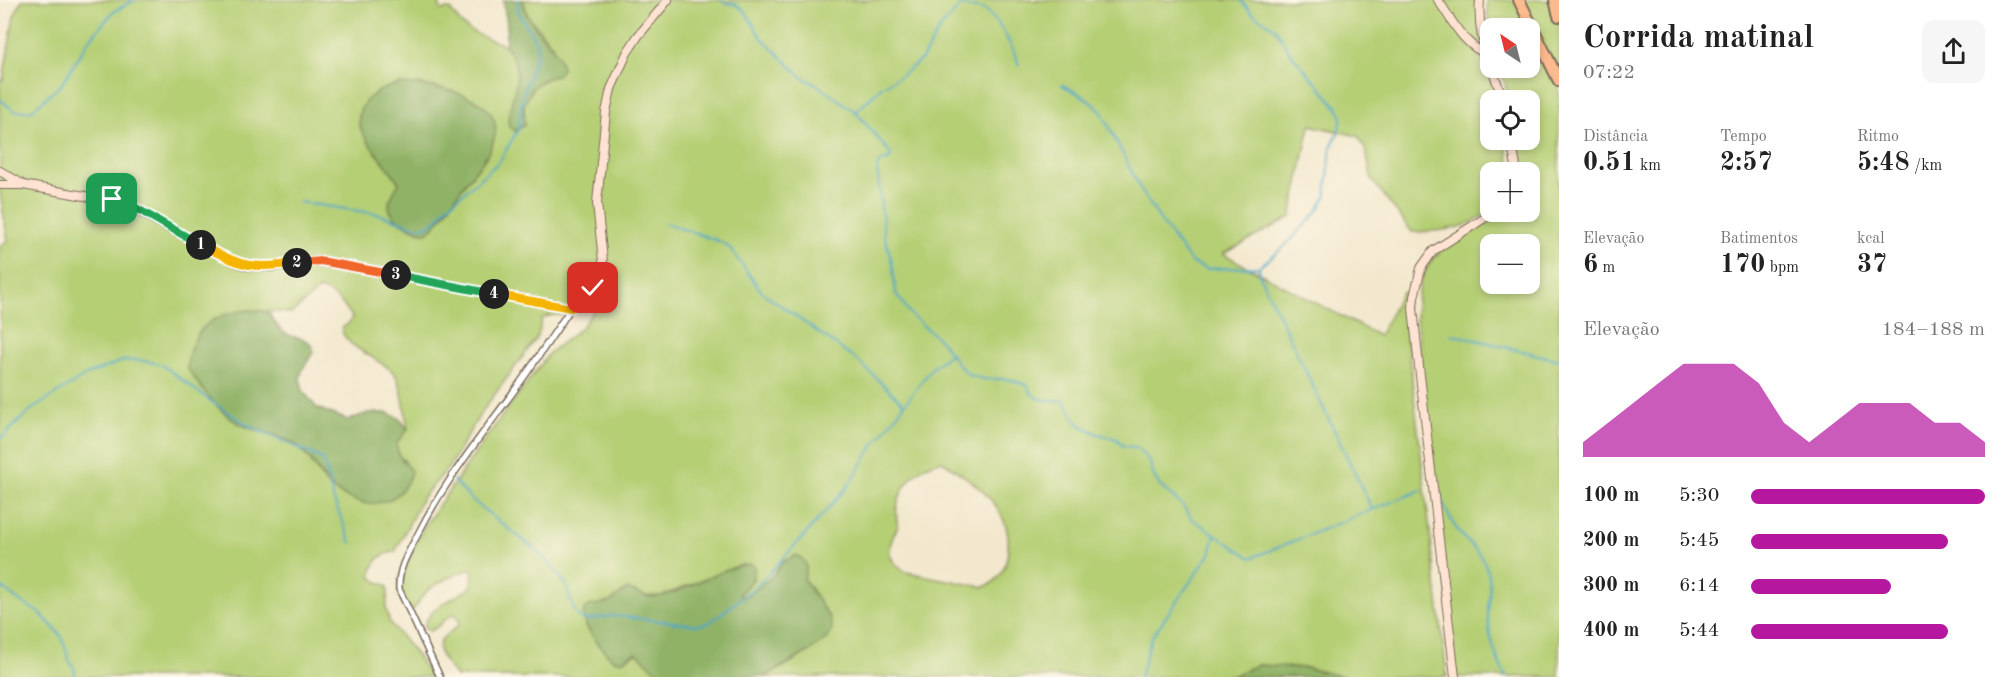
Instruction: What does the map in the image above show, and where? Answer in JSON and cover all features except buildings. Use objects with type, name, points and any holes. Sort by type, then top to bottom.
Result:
[{"type":"highway","points":[[1519,0],[1559,81]]},
{"type":"highway","points":[[1555,0],[1559,16]]},
{"type":"street","points":[[440,677],[399,589],[399,577],[403,563],[453,474],[571,308],[598,283],[602,274],[603,261],[597,203],[606,112],[611,89],[627,53],[668,0]]},
{"type":"street","points":[[1438,0],[1463,37],[1474,49],[1480,52]]},
{"type":"street","points":[[1480,0],[1480,18]]},
{"type":"street","points":[[0,171],[23,185]]},
{"type":"street","points":[[0,185],[23,185],[124,203],[188,238],[247,266],[270,267],[321,261],[571,308]]},
{"type":"street","points":[[1455,677],[1413,308],[1421,268],[1433,251],[1480,220]]},
{"type":"green space","points":[[22,0],[438,0],[441,10],[450,9],[465,27],[509,49],[514,56],[517,73],[517,83],[510,108],[525,115],[525,103],[530,92],[543,80],[549,78],[553,46],[528,16],[523,0],[1477,0],[1481,18],[1480,78],[1494,78],[1497,90],[1480,90],[1480,150],[1507,150],[1509,162],[1480,162],[1480,217],[1464,226],[1412,232],[1372,180],[1366,151],[1358,136],[1310,125],[1291,217],[1223,254],[1379,336],[1402,292],[1406,293],[1405,320],[1447,677],[1345,677],[1306,668],[1257,665],[1235,675],[1213,677],[763,677],[788,665],[827,638],[820,602],[804,579],[805,574],[784,561],[772,577],[745,597],[740,594],[753,580],[742,565],[661,596],[642,596],[627,589],[610,602],[601,604],[586,626],[601,648],[611,658],[620,661],[639,654],[663,677],[456,677],[439,649],[442,639],[460,623],[455,614],[433,630],[429,631],[425,628],[425,623],[439,606],[471,587],[473,572],[471,569],[436,585],[424,594],[411,611],[401,601],[398,590],[399,580],[425,525],[488,435],[550,352],[581,328],[608,291],[595,285],[589,297],[578,309],[567,314],[542,319],[538,336],[481,413],[449,467],[422,498],[395,552],[385,554],[374,565],[371,575],[374,580],[387,586],[386,609],[390,623],[418,657],[430,677],[0,677],[0,245],[8,241],[0,193],[0,80],[3,80],[14,16]],"holes":[[[418,84],[456,92],[478,101],[496,128],[494,138],[486,157],[427,233],[413,229],[396,215],[389,202],[399,183],[359,125],[359,115],[363,105]],[[320,289],[334,296],[352,317],[349,323],[342,328],[348,341],[394,373],[402,392],[408,429],[396,443],[399,456],[406,462],[367,504],[346,497],[328,486],[305,454],[295,445],[277,436],[242,425],[249,310],[292,313]],[[942,461],[970,480],[993,503],[1002,516],[1007,531],[1008,547],[1005,565],[997,579],[987,586],[906,572],[891,557],[890,546],[898,526],[897,505],[901,494],[913,476],[931,464]]]},
{"type":"green space","points":[[503,0],[523,0],[527,15],[556,52],[562,69],[557,75],[542,80],[532,89],[523,107],[525,125],[515,131],[509,126],[508,120],[517,73],[512,56],[505,46],[507,24]]},
{"type":"green space","points":[[1487,0],[1559,0],[1559,677],[1457,677],[1416,319],[1423,275],[1441,250],[1489,222],[1540,222],[1540,162],[1519,162],[1517,150],[1540,150],[1540,90],[1506,90],[1504,78],[1540,78],[1540,18],[1488,18]]},
{"type":"green space","points":[[400,84],[429,87],[463,95],[478,102],[489,111],[495,123],[492,146],[485,158],[442,218],[427,233],[404,224],[393,216],[390,211],[390,199],[399,183],[368,143],[359,121],[360,111],[367,100],[382,89]]},
{"type":"green space","points":[[249,310],[268,312],[283,332],[306,340],[312,347],[314,352],[303,368],[300,378],[303,391],[317,408],[348,420],[368,413],[387,413],[399,418],[408,429],[396,444],[399,456],[411,471],[406,485],[399,493],[386,501],[376,503],[356,501],[340,494],[332,488],[296,445],[244,426],[227,416],[205,393],[187,368],[193,343],[205,326],[214,320],[224,315]]},
{"type":"green space","points":[[796,555],[805,562],[804,580],[830,618],[832,629],[827,638],[810,651],[765,676],[663,677],[637,653],[619,661],[612,659],[592,636],[585,623],[584,609],[588,606],[610,602],[627,589],[649,597],[661,596],[674,593],[738,566],[751,564],[754,566],[753,578],[740,593],[745,597],[772,577],[784,561]]},
{"type":"green space","points":[[1257,665],[1306,668],[1345,677],[1213,677],[1235,675]]},
{"type":"waterway","points":[[0,99],[14,111],[31,111],[62,84],[88,41],[113,12],[135,0]]},
{"type":"waterway","points":[[299,202],[378,214],[414,226],[425,227],[436,221],[447,207],[499,162],[519,128],[523,95],[537,51],[536,42],[518,11],[518,0]]},
{"type":"waterway","points":[[721,0],[735,4],[745,11],[761,37],[802,77],[856,112],[891,154],[890,159],[880,162],[877,167],[884,234],[892,262],[896,294],[912,316],[941,341],[969,375],[983,379],[1008,379],[1027,385],[1035,397],[1065,402],[1078,424],[1098,434],[1117,439],[1123,446],[1137,447],[1150,462],[1159,485],[1183,506],[1192,519],[1251,558],[1422,490]]},
{"type":"waterway","points":[[1062,85],[1083,96],[1101,111],[1141,190],[1192,263],[1207,269],[1259,267],[1285,246],[1318,211],[1326,196],[1331,147],[1342,118],[1337,107],[1292,55],[1275,28],[1253,14],[1240,0]]},
{"type":"waterway","points":[[856,112],[880,88],[902,75],[922,59],[939,30],[960,6],[981,8],[989,13],[1005,34],[1019,65]]},
{"type":"waterway","points":[[665,223],[719,241],[729,247],[762,292],[858,361],[904,404]]},
{"type":"waterway","points":[[1259,267],[1260,276],[1372,509]]},
{"type":"waterway","points":[[1451,334],[1559,360]]},
{"type":"waterway","points":[[453,480],[472,500],[542,555],[565,583],[573,607],[578,616],[583,619],[612,616],[697,625],[709,623],[764,579],[810,529],[848,486],[872,448],[931,369],[951,353]]},
{"type":"waterway","points":[[0,439],[31,410],[86,375],[123,361],[137,360],[161,364],[247,425],[323,459],[333,498],[351,543]]},
{"type":"waterway","points":[[1436,487],[1439,489],[1454,526],[1480,555],[1486,566],[1490,583],[1489,630],[1496,655],[1506,677]]},
{"type":"waterway","points":[[1140,677],[1151,638],[1210,554],[1215,535]]},
{"type":"waterway","points":[[0,586],[41,614],[62,637],[76,677]]},
{"type":"route","points":[[112,199],[134,207],[188,238],[247,266],[270,267],[321,261],[571,308],[593,288]]}]
